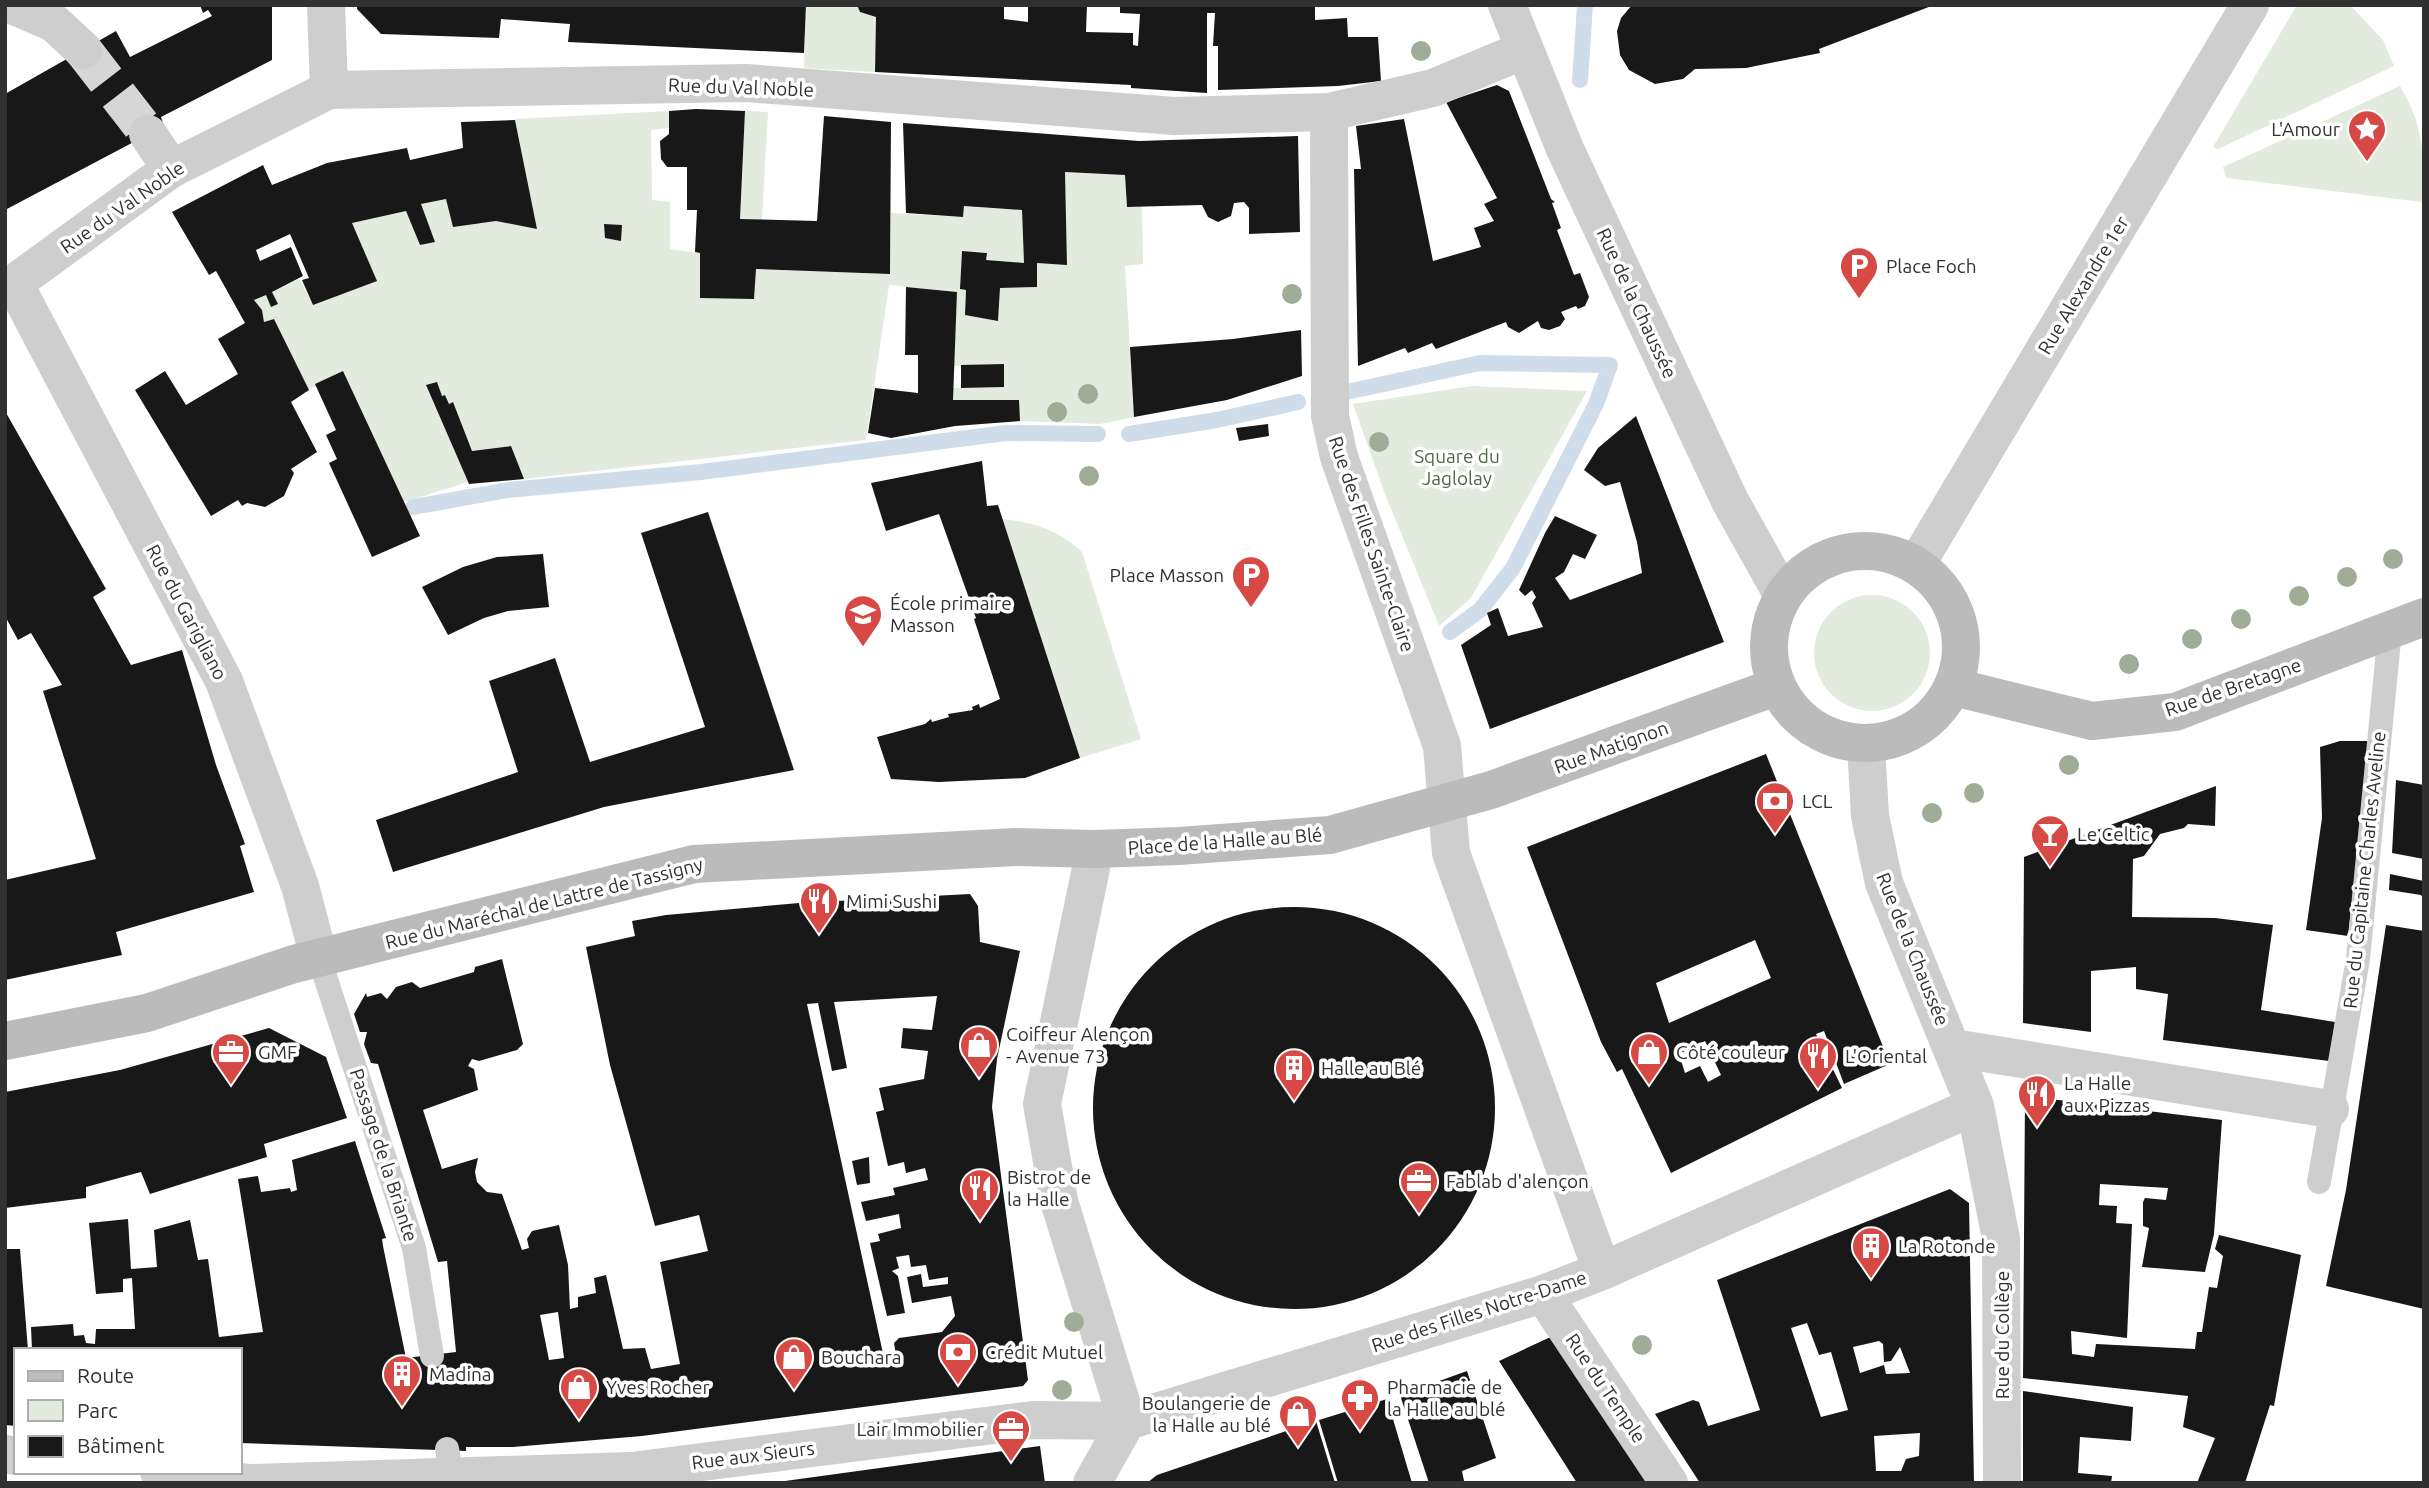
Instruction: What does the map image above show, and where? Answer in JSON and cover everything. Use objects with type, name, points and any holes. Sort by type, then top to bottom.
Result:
[{"type":"street","points":[[12,5],[54,23],[83,50]]},
{"type":"street","points":[[326,5],[329,90]]},
{"type":"street","name":"Rue de la Chaussée","points":[[1507,5],[1565,149],[1730,501],[1782,594]]},
{"type":"street","name":"Rue Alexandre 1er","points":[[1916,565],[2250,5]]},
{"type":"street","name":"Rue du Val Noble","points":[[10,286],[171,169],[329,90],[746,83],[1174,116],[1329,112],[1433,88],[1524,50]]},
{"type":"street","name":"Rue des Filles Sainte-Claire","points":[[1329,112],[1330,416],[1339,457],[1442,746],[1445,804]]},
{"type":"street","points":[[148,135],[171,169]]},
{"type":"street","name":"Rue du Garigliano","points":[[10,286],[224,681],[300,886],[319,958]]},
{"type":"street","points":[[1865,549],[1916,565],[1947,593],[1962,639],[1954,687],[1933,717],[1902,737],[1866,745],[1829,738],[1797,718],[1775,687],[1767,639],[1782,594],[1818,561],[1865,549]]},
{"type":"street","name":"Rue de Bretagne","points":[[1954,687],[2092,721],[2175,712],[2407,623]]},
{"type":"street","name":"Rue Matignon","points":[[1445,804],[1775,687]]},
{"type":"street","name":"Rue de la Chaussée","points":[[1866,745],[1870,816],[1884,883],[1975,1106]]},
{"type":"street","points":[[1445,804],[1451,853],[1602,1270]]},
{"type":"street","name":"Place de la Halle au Blé","points":[[1096,849],[1330,835],[1445,804]]},
{"type":"street","name":"Rue du Maréchal de Lattre de Tassigny","points":[[5,1041],[147,1013],[319,958],[694,864],[1016,847],[1096,849]]},
{"type":"street","points":[[1092,1483],[1127,1421],[1059,1201],[1042,1104],[1096,849]]},
{"type":"street","points":[[1953,1048],[2330,1109]]},
{"type":"street","name":"Rue des Filles Notre-Dame","points":[[1127,1421],[1543,1294],[1975,1106]]},
{"type":"street","name":"Rue du Collège","points":[[1975,1106],[2001,1239],[2002,1483]]},
{"type":"street","name":"Rue du Temple","points":[[1543,1294],[1669,1483]]},
{"type":"street","name":"Rue aux Sieurs","points":[[176,1474],[251,1483],[449,1462],[633,1477],[1033,1420],[1127,1421]]},
{"type":"lane","name":"Rue du Capitaine Charles Aveline","points":[[2319,1182],[2358,959],[2407,623]]},
{"type":"lane","name":"Passage de la Briante","points":[[319,958],[414,1248],[432,1356]]},
{"type":"green space","points":[[806,5],[857,5],[860,12],[876,17],[875,72],[804,68]]},
{"type":"green space","points":[[2297,5],[2350,5],[2383,40],[2394,66],[2218,149],[2213,147]]},
{"type":"green space","points":[[2400,86],[2414,116],[2421,142],[2422,202],[2226,178],[2223,167]]},
{"type":"green space","points":[[669,111],[669,128],[651,130],[652,200],[670,202],[670,249],[700,253],[700,298],[756,269],[890,274],[891,213],[963,217],[964,206],[1022,210],[1024,263],[986,260],[986,252],[962,251],[960,289],[966,290],[965,315],[998,320],[1000,288],[1037,287],[1037,263],[1067,264],[1065,172],[1125,175],[1127,207],[1142,207],[1143,264],[1125,266],[1134,417],[1100,424],[1020,421],[1018,400],[953,400],[953,388],[1004,387],[1004,364],[954,366],[957,292],[889,285],[866,440],[524,479],[511,446],[472,451],[452,402],[449,404],[445,395],[442,396],[436,382],[426,386],[468,482],[404,502],[343,371],[309,390],[274,319],[264,322],[262,310],[254,300],[266,295],[271,306],[277,303],[272,292],[299,279],[313,304],[376,280],[352,223],[406,211],[420,245],[434,242],[421,204],[446,199],[496,221],[537,229],[515,119]]},
{"type":"green space","points":[[745,111],[768,112],[762,219],[740,219]]},
{"type":"green space","name":"Square du Jaglolay","points":[[1472,386],[1587,391],[1471,598],[1439,626],[1385,494],[1353,404]]},
{"type":"green space","points":[[1002,519],[1045,528],[1082,552],[1141,739],[1080,758]]},
{"type":"green space","points":[[1872,595],[1894,599],[1913,612],[1926,631],[1930,653],[1926,675],[1913,694],[1894,707],[1872,711],[1850,707],[1831,694],[1818,675],[1814,653],[1818,631],[1831,612],[1850,599]]},
{"type":"building","points":[[200,5],[272,5],[272,60],[161,117],[164,126],[5,210],[5,94],[116,31],[130,57],[212,16],[208,10],[203,13]]},
{"type":"building","points":[[357,5],[806,5],[804,53],[568,42],[570,24],[501,19],[499,38],[381,34],[357,9]]},
{"type":"building","points":[[857,5],[1004,5],[1004,19],[1028,22],[1028,5],[1087,5],[1086,32],[1133,33],[1133,45],[1138,46],[1140,14],[1120,13],[1120,5],[1315,5],[1315,20],[1347,18],[1348,37],[1378,37],[1381,81],[1338,86],[1218,90],[1218,46],[1213,46],[1215,13],[1207,13],[1207,93],[1131,88],[1131,85],[875,72],[876,17],[860,12]]},
{"type":"building","points":[[1632,5],[1934,5],[1819,49],[1820,53],[1746,68],[1695,69],[1683,79],[1655,84],[1629,70],[1620,55],[1617,31],[1621,18]]},
{"type":"building","points":[[1497,85],[1509,91],[1551,199],[1555,202],[1552,203],[1561,228],[1557,230],[1574,275],[1580,273],[1589,297],[1585,306],[1578,309],[1576,306],[1561,312],[1565,319],[1560,326],[1549,330],[1541,328],[1538,321],[1519,333],[1508,327],[1506,322],[1436,349],[1432,343],[1408,353],[1405,348],[1358,366],[1354,169],[1361,169],[1356,126],[1404,119],[1433,261],[1481,247],[1474,228],[1494,221],[1484,204],[1497,198],[1446,102]]},
{"type":"building","points":[[669,111],[745,111],[740,219],[817,221],[824,116],[891,122],[890,274],[756,269],[754,299],[700,298],[700,253],[695,252],[697,210],[687,210],[687,167],[667,167],[661,159],[660,141],[669,134]]},
{"type":"building","points":[[515,120],[537,229],[496,221],[453,227],[446,199],[421,204],[435,242],[420,245],[406,211],[352,223],[377,281],[313,305],[302,280],[309,278],[290,234],[256,250],[260,261],[291,247],[303,276],[272,292],[278,304],[271,307],[266,295],[254,300],[262,310],[264,322],[274,319],[309,390],[291,402],[317,452],[291,469],[294,473],[284,496],[265,507],[247,503],[242,506],[238,500],[211,516],[135,390],[165,371],[186,405],[238,374],[218,339],[245,323],[216,271],[209,275],[172,212],[263,165],[272,185],[327,163],[407,148],[410,160],[463,148],[461,122]]},
{"type":"building","points":[[903,123],[1139,141],[1298,136],[1300,232],[1249,234],[1249,208],[1244,202],[1234,203],[1231,216],[1218,222],[1208,217],[1202,205],[1127,207],[1125,175],[1065,172],[1067,265],[1037,263],[1037,287],[1000,288],[998,321],[965,315],[966,290],[960,289],[962,251],[987,253],[986,260],[1024,263],[1022,210],[964,206],[963,217],[906,213]]},
{"type":"building","points":[[604,224],[622,225],[621,241],[605,238]]},
{"type":"building","points":[[906,287],[957,292],[953,400],[1019,400],[1020,421],[955,426],[891,438],[868,433],[875,388],[918,393],[918,355],[905,355]]},
{"type":"building","points":[[1301,330],[1302,376],[1227,400],[1134,417],[1130,347],[1233,339]]},
{"type":"building","points":[[1004,364],[1004,387],[961,388],[961,365]]},
{"type":"building","points":[[343,371],[420,536],[372,557],[329,463],[337,459],[326,435],[336,430],[315,384]]},
{"type":"building","points":[[437,382],[442,396],[445,395],[449,404],[453,402],[472,451],[511,446],[524,479],[469,484],[426,385]]},
{"type":"building","points":[[5,411],[106,589],[93,597],[131,665],[182,650],[216,765],[245,844],[240,846],[254,892],[116,932],[122,955],[5,980],[5,880],[96,859],[43,691],[62,685],[31,633],[18,640],[5,616]]},
{"type":"building","points":[[1636,416],[1724,642],[1490,729],[1461,645],[1491,625],[1487,613],[1498,608],[1508,636],[1543,627],[1532,603],[1536,597],[1532,590],[1525,596],[1519,590],[1555,516],[1597,535],[1585,559],[1573,554],[1564,572],[1555,578],[1570,600],[1642,573],[1637,542],[1620,482],[1605,486],[1584,470],[1598,448]]},
{"type":"building","points":[[1268,424],[1269,436],[1239,441],[1236,428]]},
{"type":"building","points":[[982,461],[987,506],[998,505],[1080,758],[1025,778],[939,782],[891,779],[877,737],[925,724],[931,719],[932,722],[949,717],[948,714],[973,710],[972,707],[979,704],[980,708],[1000,699],[974,619],[976,618],[939,514],[886,531],[871,483]]},
{"type":"building","points":[[708,512],[794,770],[604,807],[393,872],[376,820],[518,772],[489,681],[555,658],[590,762],[705,727],[641,533]]},
{"type":"building","points":[[543,554],[549,607],[508,611],[484,618],[448,635],[422,587],[463,567],[497,557]]},
{"type":"building","points":[[2340,741],[2371,741],[2348,936],[2306,930],[2322,818],[2320,747]]},
{"type":"building","points":[[1766,754],[1890,1064],[1844,1084],[1824,1031],[1816,1034],[1842,1088],[1671,1173],[1622,1069],[1617,1072],[1601,1042],[1527,847]],"holes":[[[1755,940],[1771,978],[1669,1023],[1656,983]],[[1705,1041],[1721,1075],[1708,1082],[1700,1066],[1685,1073],[1679,1054]]]},
{"type":"building","points":[[2396,780],[2424,785],[2424,859],[2392,853]]},
{"type":"building","points":[[2216,786],[2215,826],[2188,824],[2184,828],[2160,834],[2144,856],[2133,859],[2132,917],[2215,918],[2273,925],[2261,1010],[2335,1022],[2329,1061],[2163,1040],[2168,994],[2136,989],[2136,967],[2091,971],[2091,1032],[2023,1023],[2024,857]]},
{"type":"building","points":[[2390,874],[2424,881],[2424,899],[2421,895],[2389,890]]},
{"type":"building","points":[[970,894],[978,906],[980,942],[1020,951],[997,1059],[992,1107],[1028,1380],[1023,1386],[642,1436],[513,1447],[466,1447],[466,1451],[242,1443],[242,1348],[32,1348],[31,1327],[73,1324],[74,1336],[84,1335],[86,1343],[95,1344],[96,1329],[135,1329],[132,1278],[123,1279],[123,1292],[96,1294],[89,1223],[128,1219],[131,1269],[157,1267],[154,1230],[190,1220],[198,1260],[208,1259],[219,1337],[263,1332],[238,1179],[258,1176],[261,1192],[290,1188],[291,1192],[297,1190],[292,1160],[355,1141],[386,1238],[382,1239],[383,1246],[406,1358],[456,1352],[447,1261],[438,1262],[378,1064],[371,1063],[364,1044],[367,1032],[360,1032],[354,1014],[366,993],[367,997],[381,993],[387,999],[396,987],[412,982],[420,988],[474,972],[475,967],[502,959],[523,1044],[517,1050],[479,1061],[472,1059],[468,1066],[474,1069],[478,1090],[423,1110],[442,1169],[478,1158],[475,1172],[477,1182],[487,1192],[502,1194],[522,1250],[529,1248],[527,1239],[532,1231],[559,1225],[568,1265],[570,1309],[578,1307],[578,1297],[596,1293],[594,1278],[606,1275],[623,1349],[645,1348],[651,1369],[680,1364],[660,1262],[708,1251],[699,1215],[655,1226],[610,1065],[586,947],[635,936],[632,921],[666,915],[799,903]],"holes":[[[937,996],[932,1030],[903,1028],[901,1048],[928,1051],[924,1079],[879,1088],[884,1110],[876,1112],[888,1166],[904,1162],[906,1173],[925,1168],[928,1180],[893,1188],[895,1195],[861,1202],[866,1221],[899,1214],[901,1228],[878,1234],[880,1241],[870,1243],[887,1316],[905,1313],[898,1276],[892,1271],[899,1268],[896,1257],[909,1255],[911,1267],[926,1265],[929,1280],[948,1277],[948,1284],[923,1287],[921,1274],[907,1277],[912,1303],[951,1296],[955,1316],[942,1332],[899,1338],[894,1343],[896,1355],[884,1358],[807,1004],[818,1003],[832,1071],[847,1068],[834,1002]],[[558,1312],[564,1358],[549,1360],[540,1315]]]},
{"type":"building","name":"Halle au Blé","points":[[1274,907],[1314,907],[1352,915],[1389,930],[1422,952],[1450,980],[1472,1013],[1487,1050],[1495,1088],[1492,1147],[1472,1203],[1450,1236],[1422,1264],[1389,1286],[1352,1301],[1314,1309],[1274,1309],[1236,1301],[1199,1286],[1166,1264],[1138,1236],[1116,1203],[1101,1166],[1093,1128],[1093,1088],[1101,1050],[1116,1013],[1138,980],[1166,952],[1199,930],[1236,915]]},
{"type":"building","points":[[2386,925],[2424,931],[2424,1309],[2326,1286],[2346,1190]]},
{"type":"building","points":[[269,1028],[326,1057],[347,1118],[264,1144],[267,1157],[150,1194],[141,1172],[86,1187],[86,1198],[5,1208],[5,1092],[120,1070]]},
{"type":"building","points":[[2025,1096],[2222,1120],[2214,1234],[2205,1272],[2142,1267],[2149,1228],[2143,1226],[2143,1202],[2145,1198],[2166,1200],[2168,1188],[2100,1184],[2099,1205],[2117,1206],[2116,1223],[2132,1224],[2127,1338],[2071,1331],[2072,1354],[2094,1357],[2096,1344],[2195,1349],[2197,1332],[2202,1332],[2209,1287],[2217,1288],[2223,1256],[2215,1249],[2219,1235],[2301,1255],[2274,1406],[2270,1405],[2245,1483],[2197,1483],[2215,1438],[2183,1427],[2188,1396],[2023,1378]]},
{"type":"building","points":[[869,1157],[870,1183],[857,1185],[852,1161]]},
{"type":"building","points":[[1950,1189],[1969,1203],[1974,1483],[1700,1483],[1655,1414],[1693,1400],[1699,1402],[1708,1426],[1760,1410],[1717,1280]],"holes":[[[1807,1323],[1819,1355],[1831,1352],[1848,1410],[1821,1417],[1791,1328]],[[1879,1341],[1883,1344],[1884,1362],[1891,1361],[1900,1347],[1910,1373],[1886,1374],[1884,1365],[1860,1373],[1853,1347]],[[1920,1433],[1919,1456],[1906,1459],[1901,1471],[1876,1471],[1874,1436]]]},
{"type":"building","points":[[5,1249],[20,1249],[28,1348],[14,1348],[14,1426],[5,1425]]},
{"type":"building","points":[[1557,1334],[1655,1483],[1577,1483],[1499,1361]]},
{"type":"building","points":[[1467,1371],[1496,1458],[1462,1471],[1464,1481],[1429,1483],[1400,1395]]},
{"type":"building","points":[[2023,1391],[2133,1407],[2131,1441],[2080,1437],[2078,1473],[2112,1476],[2111,1483],[2023,1483]]},
{"type":"building","points":[[1387,1399],[1412,1483],[1338,1483],[1319,1420]]},
{"type":"building","points":[[1316,1421],[1335,1483],[1147,1483],[1157,1475]]},
{"type":"building","points":[[1040,1446],[1045,1483],[785,1481]]},
{"type":"waterway","points":[[1580,80],[1585,5]]},
{"type":"waterway","points":[[1342,393],[1480,363],[1610,365],[1596,404],[1513,568],[1480,610],[1450,632]]},
{"type":"waterway","points":[[1129,434],[1217,420],[1298,402]]},
{"type":"waterway","points":[[413,507],[508,490],[701,472],[1006,433],[1098,434]]},
{"type":"tunnel","points":[[83,50],[148,134]]},
{"type":"place","name":"L'Amour","points":[[2367,163]]},
{"type":"place","name":"Place Foch","points":[[1859,300]]},
{"type":"place","name":"Place Masson","points":[[1251,609]]},
{"type":"place","name":"École primaire Masson","points":[[863,648]]},
{"type":"place","name":"LCL","points":[[1775,835]]},
{"type":"place","name":"Le Celtic","points":[[2050,868]]},
{"type":"place","name":"Mimi Sushi","points":[[819,935]]},
{"type":"place","name":"Coiffeur Alençon - Avenue 73","points":[[979,1079]]},
{"type":"place","name":"GMF","points":[[231,1086]]},
{"type":"place","name":"Côté couleur","points":[[1649,1086]]},
{"type":"place","name":"L'Oriental","points":[[1818,1090]]},
{"type":"place","name":"Halle au Blé","points":[[1294,1102]]},
{"type":"place","name":"La Halle aux Pizzas","points":[[2037,1128]]},
{"type":"place","name":"Fablab d'alençon","points":[[1419,1215]]},
{"type":"place","name":"Bistrot de la Halle","points":[[980,1222]]},
{"type":"place","name":"La Rotonde","points":[[1871,1280]]},
{"type":"place","name":"Crédit Mutuel","points":[[958,1386]]},
{"type":"place","name":"Bouchara","points":[[794,1391]]},
{"type":"place","name":"Madina","points":[[402,1408]]},
{"type":"place","name":"Yves Rocher","points":[[579,1421]]},
{"type":"place","name":"Pharmacie de la Halle au blé","points":[[1360,1432]]},
{"type":"place","name":"Boulangerie de la Halle au blé","points":[[1298,1448]]},
{"type":"place","name":"Lair Immobilier","points":[[1011,1463]]}]
